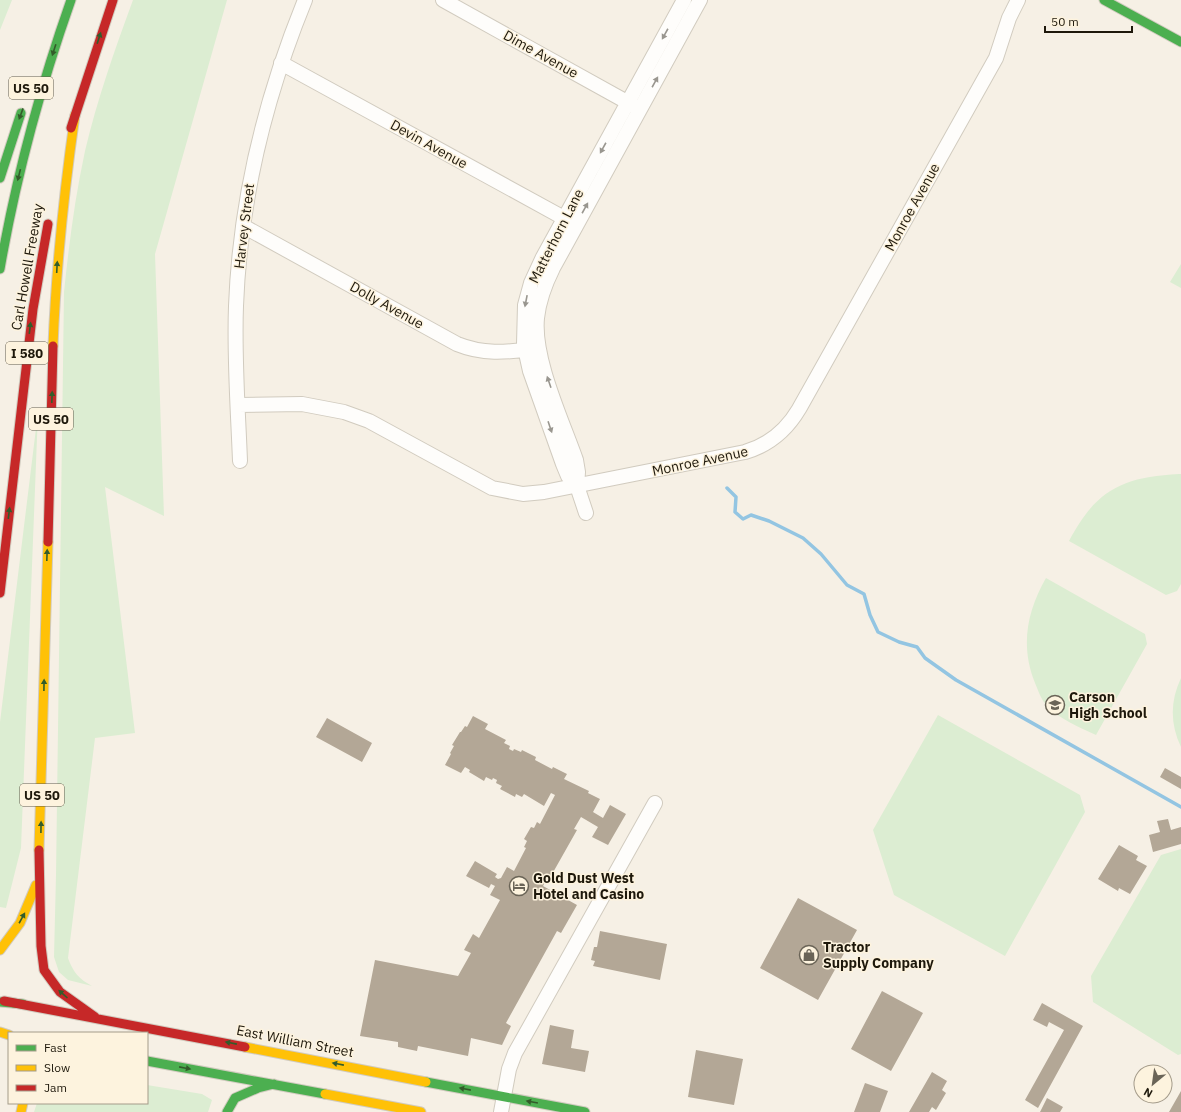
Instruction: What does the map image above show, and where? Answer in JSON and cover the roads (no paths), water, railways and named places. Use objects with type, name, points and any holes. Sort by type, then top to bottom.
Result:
[{"type":"main road","name":"US 50","points":[[40,63],[66,0]]},
{"type":"main road","name":"Carl Howell Freeway","points":[[0,269],[28,138],[71,0]]},
{"type":"main road","name":"Carl Howell Freeway","points":[[55,191],[75,115],[113,0]]},
{"type":"main road","points":[[1104,0],[1181,42]]},
{"type":"main road","name":"US 50","points":[[0,178],[24,106]]},
{"type":"main road","name":"US 50","points":[[0,950],[16,930],[26,912],[36,885],[40,866],[54,306],[60,232],[75,115]]},
{"type":"main road","name":"Carl Howell Freeway","points":[[0,594],[33,309],[50,213]]},
{"type":"main road","points":[[40,866],[41,946],[44,970],[52,983],[63,994],[95,1017]]},
{"type":"main road","name":"East William Street","points":[[0,1001],[95,1017],[585,1112]]},
{"type":"main road","points":[[148,1061],[420,1112]]},
{"type":"main road","points":[[213,1074],[231,1091],[258,1088],[274,1084]]},
{"type":"main road","points":[[228,1112],[231,1091]]},
{"type":"street","name":"Harvey Street","points":[[240,461],[236,305],[243,226],[248,190],[260,134],[281,63],[305,0]]},
{"type":"street","name":"Dime Avenue","points":[[443,0],[634,105]]},
{"type":"street","name":"Matterhorn Lane","points":[[634,105],[684,0]]},
{"type":"street","name":"Matterhorn Lane","points":[[586,513],[577,486],[578,472],[576,460],[544,367],[532,349],[537,318],[542,296],[570,221],[634,105],[700,0]]},
{"type":"street","name":"Monroe Avenue","points":[[238,404],[302,404],[344,412],[369,421],[483,484],[502,491],[534,494],[745,452],[765,444],[789,425],[996,58],[1009,18],[1018,0]]},
{"type":"street","name":"Devin Avenue","points":[[281,63],[570,221]]},
{"type":"street","name":"Dolly Avenue","points":[[243,226],[457,344],[489,353],[532,349]]},
{"type":"street","points":[[500,1112],[509,1069],[515,1053],[655,803]]},
{"type":"waterway","points":[[727,488],[736,497],[735,512],[743,519],[751,515],[769,521],[803,538],[821,554],[847,585],[864,594],[870,615],[878,632],[899,642],[917,647],[925,658],[956,680],[1181,807]]},
{"type":"place","name":"Carson High School","points":[[1055,705]]},
{"type":"place","name":"Gold Dust West Hotel and Casino","points":[[519,886]]},
{"type":"place","name":"Tractor Supply Company","points":[[809,955]]}]
